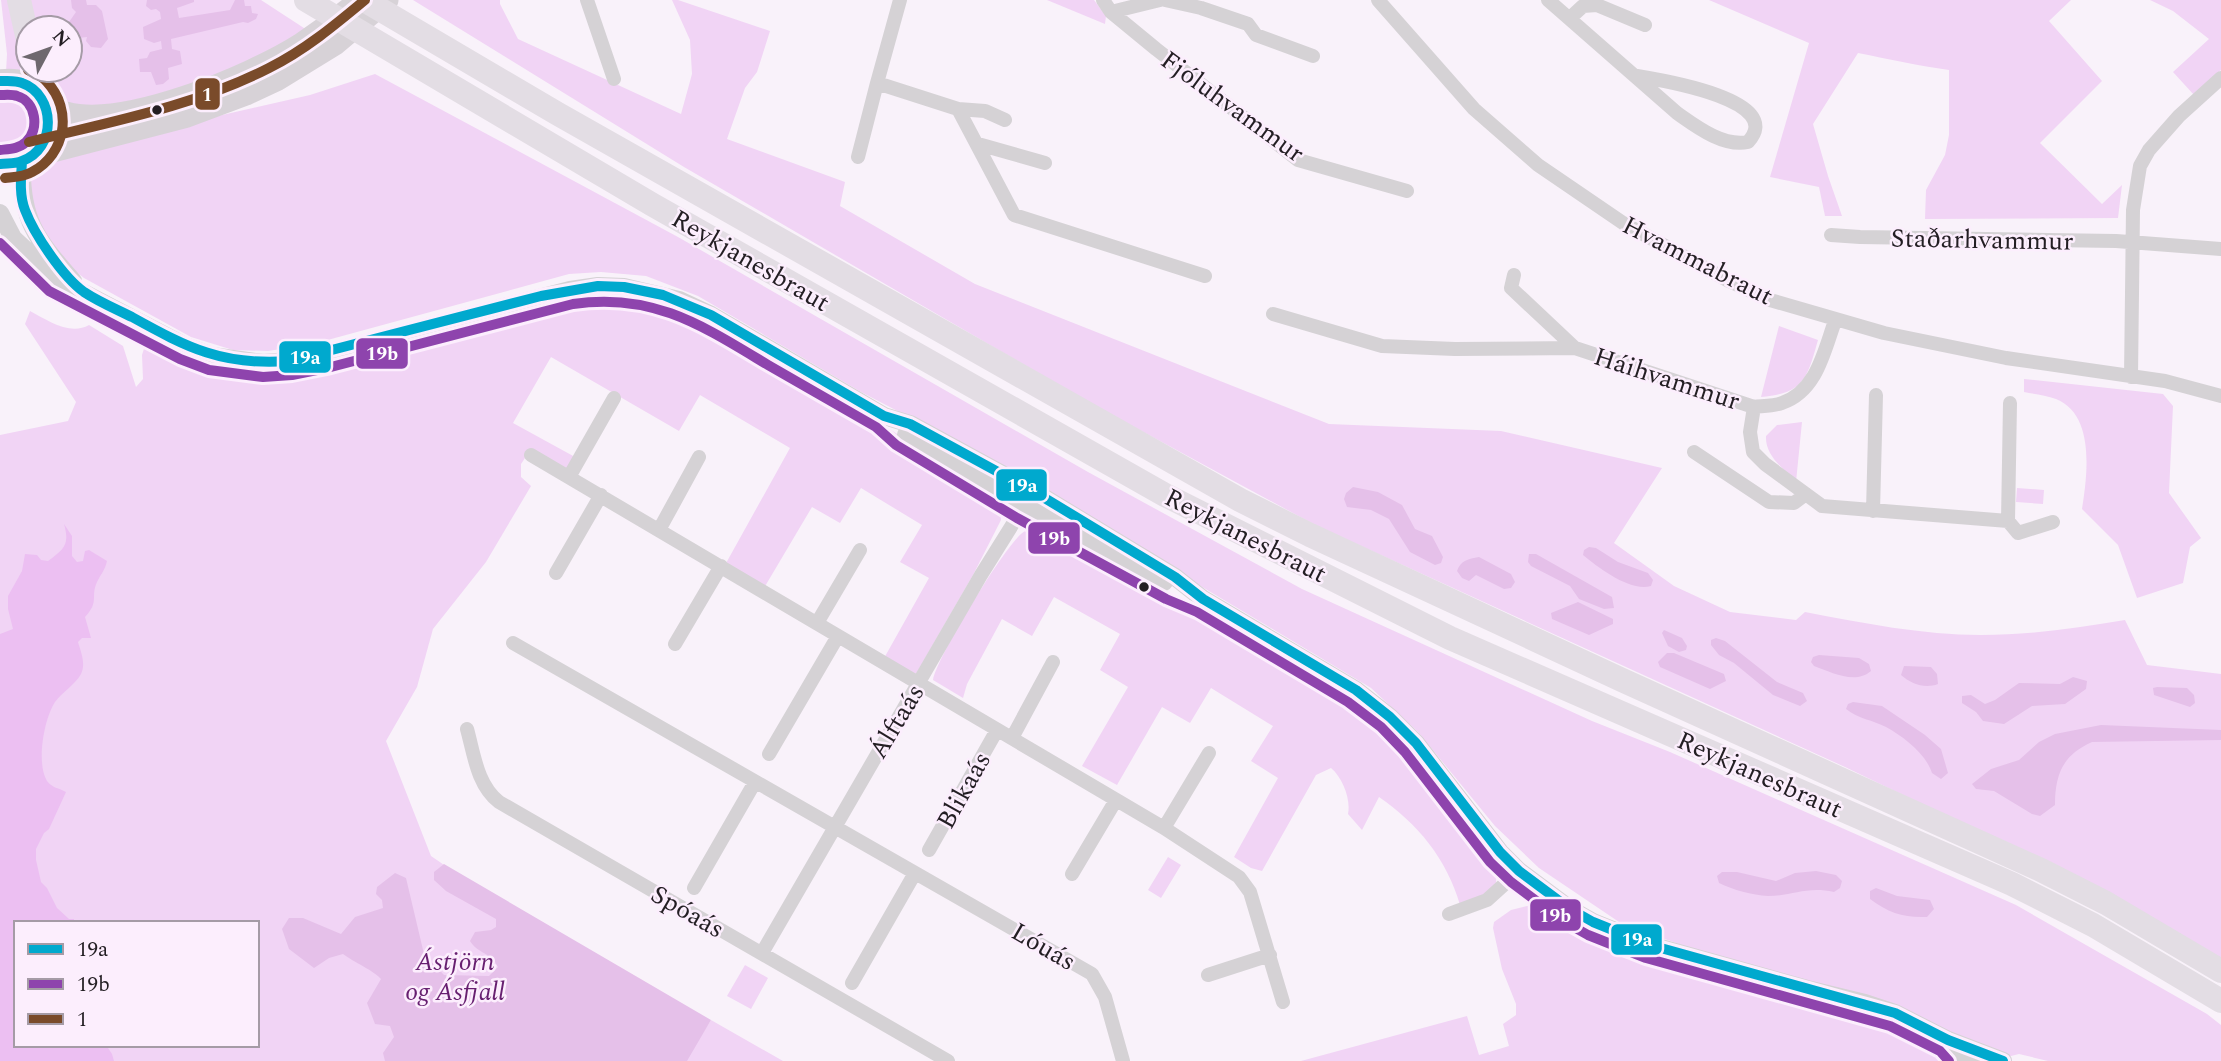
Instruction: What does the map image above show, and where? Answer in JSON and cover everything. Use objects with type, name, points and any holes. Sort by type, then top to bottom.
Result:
[{"type":"highway","name":"Reykjanesbraut","points":[[370,1],[594,134],[1240,500],[1310,536],[2040,870],[2106,903],[2221,971]]},
{"type":"highway","name":"Reykjanesbraut","points":[[315,5],[653,205],[1166,495],[1450,638],[2012,884],[2093,925],[2221,1001]]},
{"type":"main road","points":[[0,81],[17,81],[40,89],[64,112],[75,114],[105,114],[157,105],[207,90],[251,71],[370,1]]},
{"type":"main road","points":[[18,161],[187,117],[246,94],[278,79],[335,44],[370,1]]},
{"type":"main road","points":[[18,161],[47,138],[50,115],[40,89]]},
{"type":"street","points":[[587,0],[614,79]]},
{"type":"street","points":[[858,157],[900,0]]},
{"type":"street","name":"Fjóluhvammur","points":[[1107,6],[1163,0],[1201,8],[1248,24],[1256,35],[1313,56]]},
{"type":"street","name":"Hvammabraut","points":[[1378,0],[1474,109],[1564,184],[1623,223],[1729,281],[1770,300],[1835,321],[1965,351],[2165,381],[2221,396]]},
{"type":"street","points":[[1548,0],[1677,113],[1710,134],[1741,144],[1754,136],[1756,123],[1743,107],[1713,94],[1637,76]]},
{"type":"street","points":[[1570,18],[1583,6],[1597,5],[1645,25]]},
{"type":"street","name":"Fjóluhvammur","points":[[1107,6],[1298,160],[1407,191]]},
{"type":"street","points":[[2132,377],[2133,210],[2140,166],[2149,150],[2179,116],[2221,78]]},
{"type":"street","points":[[877,83],[958,109],[985,111],[1005,120]]},
{"type":"street","points":[[958,109],[1014,215],[1205,276]]},
{"type":"street","points":[[978,144],[1045,163]]},
{"type":"street","points":[[18,161],[24,209],[47,251],[86,293]]},
{"type":"street","points":[[0,213],[13,238],[57,279],[185,346],[212,356],[263,363],[289,361],[541,296],[598,286],[624,287],[663,295],[711,315],[884,416],[903,433],[1029,498],[1173,587],[1203,599],[1344,682],[1390,717],[1416,743],[1500,852],[1519,871],[1570,909],[1619,933],[1661,948],[1895,1013],[1948,1040],[2003,1061]]},
{"type":"street","name":"Staðarhvammur","points":[[1830,235],[2134,242],[2221,249]]},
{"type":"street","name":"Háihvammur","points":[[1514,275],[1511,288],[1575,348]]},
{"type":"street","name":"Háihvammur","points":[[1273,314],[1382,346],[1455,349],[1575,348],[1754,407],[1782,403],[1800,393],[1810,383],[1835,321]]},
{"type":"street","points":[[1873,511],[1876,395]]},
{"type":"street","points":[[569,477],[614,398]]},
{"type":"street","points":[[2010,403],[2008,521],[2018,533],[2053,522]]},
{"type":"street","points":[[1754,407],[1750,432],[1753,452],[1822,506],[2008,521]]},
{"type":"street","points":[[1694,452],[1769,502],[1794,503],[1806,494]]},
{"type":"street","name":"Blikaás","points":[[531,454],[1164,828],[1239,877],[1250,892],[1283,1002]]},
{"type":"street","points":[[659,530],[699,457]]},
{"type":"street","points":[[556,573],[601,495]]},
{"type":"street","name":"Álftaás","points":[[762,953],[981,575],[1029,498]]},
{"type":"street","points":[[817,623],[860,550]]},
{"type":"street","points":[[675,644],[721,566]]},
{"type":"street","points":[[769,754],[838,636]]},
{"type":"street","name":"Lóuás","points":[[513,643],[1092,974],[1105,997],[1123,1061]]},
{"type":"street","name":"Blikaás","points":[[1012,738],[1053,662]]},
{"type":"street","name":"Spóaás","points":[[467,729],[483,785],[489,794],[948,1061]]},
{"type":"street","name":"Blikaás","points":[[929,850],[997,730]]},
{"type":"street","points":[[1164,828],[1209,753]]},
{"type":"street","points":[[694,888],[755,782]]},
{"type":"street","points":[[1072,874],[1116,800]]},
{"type":"street","points":[[1449,914],[1487,900],[1519,871]]},
{"type":"street","points":[[852,983],[915,873]]},
{"type":"street","points":[[1208,975],[1270,955]]},
{"type":"street","points":[[1948,1040],[1969,1061]]},
{"type":"green space","points":[[1,0],[13,0],[16,14],[14,73],[6,72],[7,54]]},
{"type":"green space","points":[[29,0],[261,0],[307,30],[258,57],[175,91],[119,104],[73,107],[56,96],[49,84],[84,84],[84,14],[32,14]]},
{"type":"green space","points":[[71,0],[86,0],[87,5],[96,5],[102,11],[108,39],[101,48],[91,47],[86,41],[84,14],[75,14]]},
{"type":"green space","points":[[147,0],[194,0],[177,8],[179,18],[230,10],[235,0],[244,0],[245,6],[251,6],[252,13],[258,14],[256,19],[248,23],[171,39],[172,49],[180,51],[182,64],[168,68],[169,79],[156,85],[151,72],[140,72],[139,59],[147,58],[150,52],[162,49],[161,41],[154,43],[144,39],[143,27],[161,19],[160,12],[146,6]]},
{"type":"green space","points":[[413,0],[500,0],[518,39],[681,114],[692,74],[690,40],[672,0],[770,31],[757,72],[745,88],[727,139],[845,182],[840,206],[975,284],[1329,424],[1501,431],[1662,468],[1614,543],[1674,586],[1730,612],[1796,620],[1805,612],[1915,631],[1981,635],[2017,634],[2125,620],[2147,665],[2221,674],[2221,962],[2083,882],[1845,767],[1315,525],[1088,402],[684,167]]},
{"type":"green space","points":[[1047,0],[1094,0],[1106,16],[1105,24]]},
{"type":"green space","points":[[1709,0],[2071,0],[2049,21],[2102,81],[2040,143],[2102,204],[2122,185],[2118,218],[1925,219],[1926,190],[1945,155],[1949,135],[1949,70],[1858,53],[1813,124],[1842,216],[1825,216],[1819,187],[1770,177],[1809,43]]},
{"type":"green space","points":[[2150,0],[2221,0],[2221,70],[2194,95],[2173,72],[2209,39],[2173,11]]},
{"type":"green space","points":[[375,74],[678,237],[1088,472],[1302,589],[1592,721],[1670,752],[2016,905],[2207,1014],[2221,1025],[2221,1061],[2048,1061],[2019,1054],[2003,1058],[1622,924],[1539,868],[1495,826],[1418,732],[1371,688],[978,453],[861,392],[698,296],[646,276],[601,272],[569,274],[313,344],[268,351],[233,350],[191,337],[84,278],[65,263],[39,231],[26,174],[33,163],[43,156],[310,95]]},
{"type":"green space","points":[[14,89],[33,99],[42,129],[21,153],[0,154],[0,91]]},
{"type":"green space","points":[[616,299],[672,310],[705,322],[891,430],[990,493],[1000,512],[1001,520],[973,575],[916,674],[883,660],[929,578],[900,562],[922,525],[861,488],[840,523],[812,507],[764,588],[725,565],[790,448],[700,395],[679,431],[551,357],[513,423],[575,457],[567,470],[531,449],[521,464],[521,477],[531,486],[486,562],[433,629],[417,687],[386,741],[431,856],[699,1039],[711,1020],[783,1061],[0,1061],[0,435],[68,421],[76,402],[25,324],[30,311],[66,328],[89,325],[123,346],[136,387],[143,379],[142,355],[147,339],[186,359],[227,375],[273,380],[320,372],[553,306],[583,300]]},
{"type":"green space","points":[[1779,326],[1818,340],[1811,365],[1802,382],[1786,392],[1761,397]]},
{"type":"green space","points":[[2024,379],[2163,394],[2173,406],[2169,493],[2201,538],[2190,547],[2183,583],[2137,598],[2118,545],[2082,509],[2087,464],[2083,432],[2078,418],[2069,407],[2056,399],[2024,392]]},
{"type":"green space","points":[[1802,422],[1796,482],[1768,450],[1766,436],[1777,425]]},
{"type":"green space","points":[[1353,487],[1378,492],[1402,505],[1415,529],[1432,536],[1443,557],[1441,563],[1435,565],[1410,552],[1389,519],[1371,510],[1347,507],[1344,499]]},
{"type":"green space","points":[[2017,488],[2044,490],[2043,504],[2016,502]]},
{"type":"green space","points":[[1041,526],[1058,531],[1082,544],[1103,560],[1102,571],[1157,602],[1164,595],[1184,599],[1367,708],[1396,733],[1443,786],[1494,865],[1494,889],[1484,897],[1460,905],[1439,857],[1418,830],[1379,797],[1362,830],[1348,814],[1345,790],[1331,768],[1316,775],[1262,871],[1251,868],[1234,857],[1278,778],[1251,761],[1273,726],[1211,688],[1190,723],[1162,707],[1117,785],[1082,766],[1128,687],[1100,670],[1120,634],[1054,597],[1032,636],[1002,619],[967,684],[963,698],[933,680],[958,627],[1000,560],[1021,534],[1030,528]]},
{"type":"green space","points":[[1589,547],[1648,573],[1653,580],[1651,586],[1634,586],[1606,572],[1583,555],[1584,550]]},
{"type":"green space","points":[[1529,554],[1536,554],[1612,597],[1614,608],[1604,609],[1579,599],[1570,586],[1531,566],[1528,562]]},
{"type":"green space","points":[[1479,557],[1511,574],[1515,582],[1511,588],[1504,589],[1476,575],[1469,581],[1462,578],[1457,571],[1461,564],[1468,559]]},
{"type":"green space","points":[[1578,602],[1613,619],[1613,624],[1589,635],[1552,619],[1551,613]]},
{"type":"green space","points":[[1664,630],[1682,638],[1687,646],[1686,650],[1679,652],[1668,646],[1662,633]]},
{"type":"green space","points":[[1716,638],[1725,641],[1777,682],[1803,693],[1807,701],[1800,706],[1773,695],[1734,663],[1719,655],[1711,645],[1711,640]]},
{"type":"green space","points":[[1667,653],[1674,653],[1724,674],[1726,681],[1710,689],[1660,667],[1658,662]]},
{"type":"green space","points":[[1819,655],[1859,658],[1869,664],[1871,671],[1858,677],[1835,674],[1814,666],[1811,662],[1813,657]]},
{"type":"green space","points":[[1904,666],[1931,667],[1937,674],[1938,684],[1923,686],[1909,681],[1901,675]]},
{"type":"green space","points":[[2073,677],[2087,681],[2086,689],[2065,704],[2032,706],[2004,724],[1983,721],[1976,712],[1962,703],[1962,696],[1971,695],[1985,704],[2019,683],[2060,684]]},
{"type":"green space","points":[[2153,688],[2187,688],[2194,695],[2195,703],[2190,707],[2154,695]]},
{"type":"green space","points":[[1853,702],[1882,706],[1925,735],[1941,749],[1948,773],[1941,779],[1932,773],[1920,753],[1900,736],[1846,709],[1848,704]]},
{"type":"green space","points":[[2101,725],[2221,730],[2221,740],[2092,742],[2068,759],[2059,775],[2055,805],[2040,816],[1994,791],[1976,789],[1972,784],[1991,769],[2019,760],[2039,742],[2055,734]]},
{"type":"green space","points":[[1168,857],[1181,865],[1161,898],[1148,890]]},
{"type":"green space","name":"Ástjörn og Ásfjall","points":[[444,864],[711,1020],[687,1061],[385,1061],[383,1053],[394,1037],[390,1026],[375,1024],[367,1003],[381,979],[343,954],[329,958],[314,968],[289,949],[282,929],[289,918],[303,918],[341,934],[355,917],[383,908],[382,900],[376,894],[377,887],[395,873],[406,878],[424,954],[444,975],[489,976],[498,967],[492,958],[470,941],[475,932],[496,927],[496,919],[446,891],[434,880],[434,872]]},
{"type":"green space","points":[[1816,871],[1836,875],[1842,881],[1840,888],[1834,892],[1815,890],[1777,896],[1762,895],[1724,886],[1719,883],[1717,876],[1722,872],[1737,872],[1776,881],[1795,873]]},
{"type":"green space","points":[[1876,888],[1897,896],[1930,900],[1934,909],[1927,917],[1897,914],[1870,899],[1870,891]]},
{"type":"green space","points":[[1527,906],[1544,911],[1582,933],[1616,947],[1875,1023],[1954,1061],[1301,1061],[1467,1016],[1479,1055],[1509,1046],[1503,1024],[1516,1015],[1516,1004],[1502,969],[1493,928],[1494,922],[1511,910]]},
{"type":"green space","points":[[745,965],[768,978],[751,1009],[727,996]]},
{"type":"shaded area","points":[[64,524],[72,536],[72,556],[77,562],[83,561],[85,551],[89,550],[107,561],[95,587],[94,603],[85,617],[91,638],[82,638],[78,642],[83,666],[81,674],[55,702],[43,741],[42,763],[47,781],[53,787],[66,792],[49,829],[36,849],[36,860],[41,882],[57,908],[74,921],[14,921],[14,1047],[107,1047],[114,1061],[0,1061],[0,634],[13,629],[8,596],[22,571],[25,554],[37,555],[41,560],[48,561],[62,550],[66,537]]},
{"type":"transit line","name":"1","points":[[29,142],[152,112],[241,81],[295,53],[365,0]]},
{"type":"transit line","name":"19a","points":[[0,81],[20,82],[33,89],[41,99],[48,122],[42,145],[33,155],[20,162],[0,164]]},
{"type":"transit line","name":"1","points":[[5,178],[32,172],[43,164],[59,143],[63,118],[55,93],[48,84]]},
{"type":"transit line","name":"19b","points":[[0,95],[13,95],[23,99],[34,116],[30,137],[14,148],[0,150]]},
{"type":"transit line","name":"19a","points":[[22,162],[22,198],[29,220],[42,243],[76,285],[96,299],[171,338],[225,357],[244,361],[289,361],[541,296],[598,286],[624,287],[663,295],[711,315],[884,416],[910,424],[1033,491],[1175,577],[1203,599],[1356,690],[1390,717],[1416,743],[1500,852],[1519,871],[1570,909],[1593,922],[1650,945],[1895,1013],[1948,1040],[2003,1061]]},
{"type":"transit line","name":"19b","points":[[0,243],[49,291],[180,359],[209,370],[263,377],[327,368],[573,304],[628,303],[676,315],[721,337],[876,427],[896,445],[1017,518],[1166,599],[1197,612],[1348,702],[1381,727],[1405,752],[1490,862],[1511,882],[1563,921],[1588,935],[1646,958],[1890,1026],[1940,1051],[1949,1061]]}]
